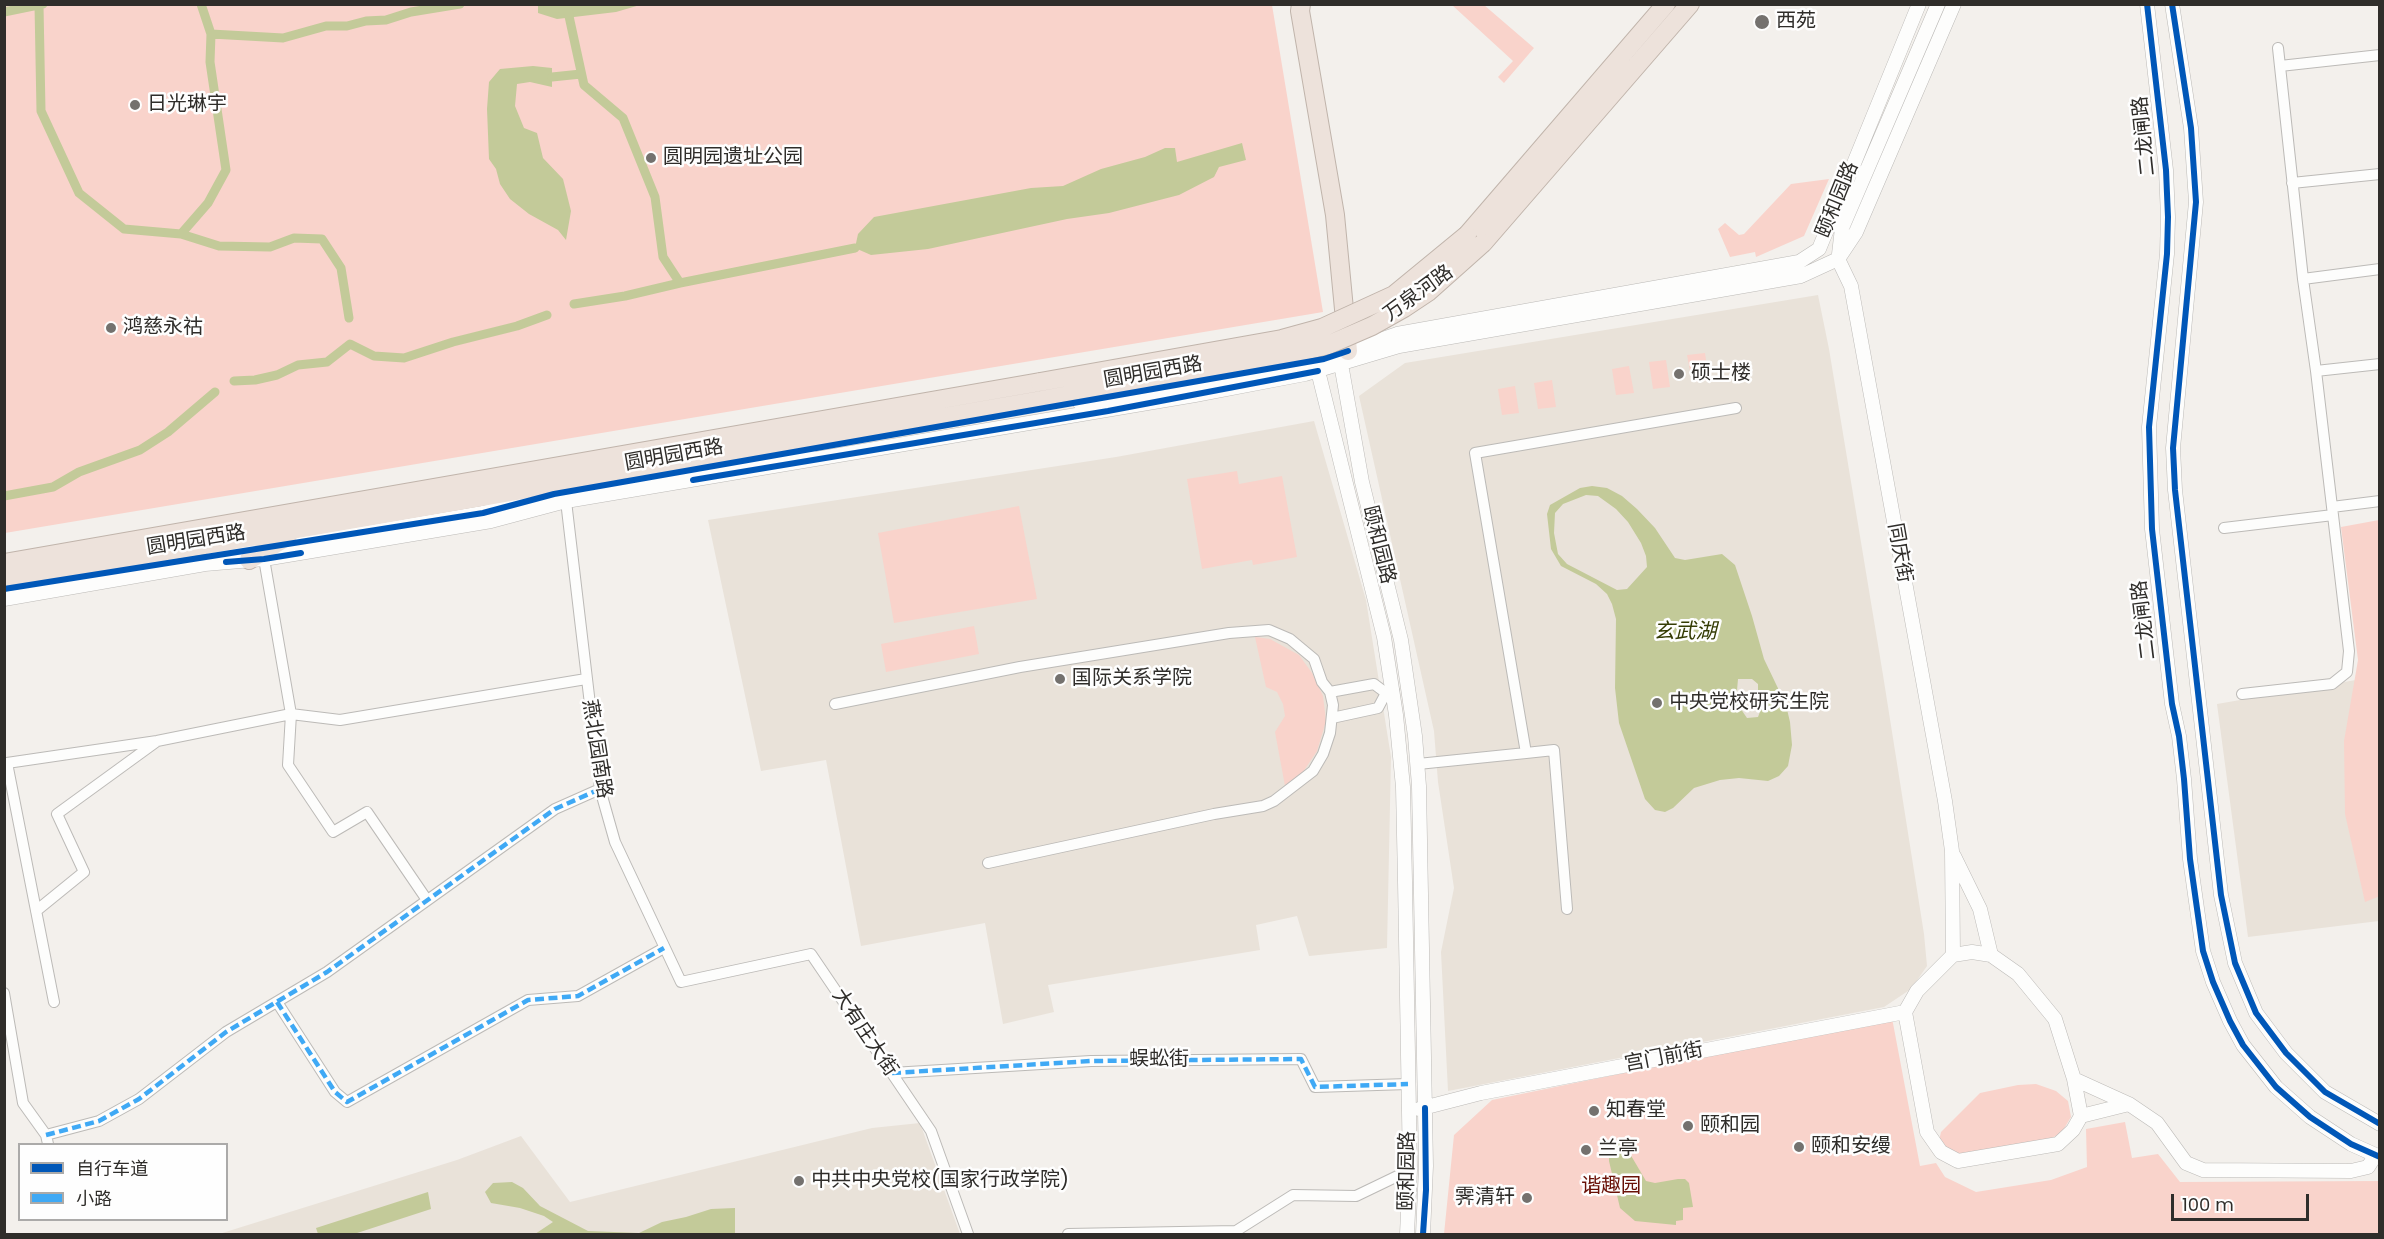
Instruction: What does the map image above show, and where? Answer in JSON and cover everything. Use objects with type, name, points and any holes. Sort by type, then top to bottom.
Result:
[{"type":"highway","points":[[1301,4],[1303,31],[1335,215],[1344,358]]},
{"type":"highway","name":"圆明园西路","points":[[4,580],[300,529],[1040,391],[1282,339],[1322,328],[1394,295],[1467,235],[1666,4]]},
{"type":"highway","name":"万泉河路","points":[[1040,391],[1284,356],[1328,345],[1372,326],[1404,308],[1428,292],[1483,243],[1690,4]]},
{"type":"highway","name":"圆明园西路","points":[[4,562],[1040,391]]},
{"type":"highway","points":[[261,553],[300,529]]},
{"type":"main road","name":"颐和园路","points":[[1344,358],[1397,334],[1799,262],[1819,249],[1919,4]]},
{"type":"main road","name":"颐和园路","points":[[1838,259],[1842,228],[1938,4]]},
{"type":"main road","name":"颐和园路","points":[[1344,358],[1399,346],[1801,276],[1838,259],[1856,232],[1954,4]]},
{"type":"main road","name":"二龙闸路","points":[[2146,4],[2166,170],[2168,216],[2167,254],[2149,427],[2150,507],[2172,704],[2179,736],[2189,849],[2203,951],[2213,982],[2230,1021],[2243,1045],[2259,1067],[2310,1118],[2351,1144],[2377,1156]]},
{"type":"main road","points":[[2172,4],[2191,128],[2196,202],[2173,448],[2174,469],[2221,895],[2235,963],[2256,1013],[2286,1053],[2325,1092],[2379,1124]]},
{"type":"main road","points":[[1819,249],[1838,259]]},
{"type":"main road","name":"同庆街","points":[[1838,259],[1851,286],[1945,801],[1952,851]]},
{"type":"main road","name":"颐和园路","points":[[1344,358],[1362,482],[1401,640],[1418,764],[1426,1190],[1423,1234]]},
{"type":"main road","points":[[1318,371],[1344,358]]},
{"type":"main road","name":"圆明园西路","points":[[4,599],[205,564],[288,546],[483,513],[554,494],[1324,359],[1344,358]]},
{"type":"main road","name":"颐和园路","points":[[1318,371],[1371,580],[1403,787],[1410,1170],[1407,1234]]},
{"type":"main road","name":"圆明园西路","points":[[4,589],[491,521],[566,501],[1108,411],[1318,371]]},
{"type":"main road","points":[[2184,790],[2209,787]]},
{"type":"main road","points":[[1952,851],[1980,909],[1991,955]]},
{"type":"main road","points":[[1952,851],[1953,955]]},
{"type":"main road","points":[[1972,952],[1991,955],[2018,974],[2055,1019],[2074,1078],[2081,1116],[2073,1130],[2058,1144],[1958,1161],[1941,1152],[1927,1132],[1905,1012],[1917,991],[1953,955],[1972,952]]},
{"type":"main road","name":"宫门前街","points":[[1409,1111],[1481,1093],[1905,1012]]},
{"type":"main road","points":[[2074,1078],[2128,1104],[2157,1124],[2186,1163],[2203,1170],[2351,1171],[2368,1167],[2377,1156]]},
{"type":"main road","points":[[2081,1116],[2128,1104]]},
{"type":"street","points":[[2242,694],[2332,684],[2347,672],[2349,651],[2303,279],[2278,48]]},
{"type":"street","points":[[2280,66],[2379,55]]},
{"type":"street","points":[[2292,183],[2379,174]]},
{"type":"street","points":[[2303,279],[2379,269]]},
{"type":"street","points":[[2316,371],[2379,364]]},
{"type":"street","points":[[1526,753],[1475,453],[1736,408]]},
{"type":"street","name":"燕北园南路","points":[[566,501],[600,789],[615,842],[681,982]]},
{"type":"street","points":[[2224,528],[2379,501]]},
{"type":"street","points":[[261,553],[291,714],[288,765],[333,832],[367,812],[427,900]]},
{"type":"street","points":[[835,704],[1020,668],[1229,633],[1269,630],[1290,639],[1314,659],[1322,682],[1330,692],[1332,718],[1323,754],[1313,771],[1300,783],[1263,806],[988,863]]},
{"type":"street","points":[[54,1002],[7,763],[157,741],[291,714],[340,720],[586,679]]},
{"type":"street","points":[[1330,692],[1374,684],[1390,692],[1378,708],[1332,718]]},
{"type":"street","points":[[36,912],[84,872],[57,814],[157,741]]},
{"type":"street","points":[[1418,764],[1554,750],[1567,909]]},
{"type":"street","points":[[4,993],[23,1103],[47,1140],[99,1121],[139,1099],[226,1032],[327,972],[555,809],[600,789]]},
{"type":"street","points":[[277,1002],[335,1092],[347,1102],[528,1000],[578,996],[664,948]]},
{"type":"street","name":"大有庄大街","points":[[681,982],[811,954],[931,1131],[968,1234]]},
{"type":"street","name":"蜈蚣街","points":[[892,1073],[1091,1061],[1301,1059],[1315,1087],[1408,1084]]},
{"type":"street","points":[[1068,1234],[1236,1231],[1293,1195],[1356,1196],[1410,1170]]},
{"type":"shaded area","name":"中央党校研究生院","points":[[1818,295],[1883,675],[1924,934],[1927,966],[1911,989],[1884,1007],[1448,1091],[1441,952],[1454,888],[1438,782],[1434,731],[1359,396],[1405,363]]},
{"type":"shaded area","name":"国际关系学院","points":[[1314,421],[1366,600],[1391,757],[1387,948],[1309,956],[1297,916],[1256,925],[1260,950],[1048,985],[1054,1012],[1003,1024],[985,923],[861,946],[826,760],[761,771],[708,520],[1116,457]]},
{"type":"shaded area","points":[[2379,676],[2379,921],[2248,937],[2217,704]]},
{"type":"shaded area","name":"中共中央党校(国家行政学院)","points":[[920,1123],[960,1234],[219,1234],[457,1160],[521,1136],[570,1202],[872,1128]]},
{"type":"green space","name":"圆明园遗址公园","points":[[5,5],[1272,5],[1323,312],[5,533]]},
{"type":"green space","points":[[1452,5],[1484,5],[1534,48],[1504,83],[1498,77],[1513,61]]},
{"type":"green space","points":[[1829,179],[1804,236],[1756,257],[1755,252],[1730,257],[1718,229],[1725,223],[1739,235],[1744,234],[1791,184]]},
{"type":"green space","points":[[1705,353],[1709,380],[1692,382],[1687,355]]},
{"type":"green space","points":[[1666,360],[1670,387],[1653,389],[1649,362]]},
{"type":"green space","points":[[1629,366],[1634,393],[1616,395],[1612,369]]},
{"type":"green space","points":[[1552,380],[1556,407],[1538,409],[1534,383]]},
{"type":"green space","points":[[1515,386],[1519,413],[1502,415],[1498,389]]},
{"type":"green space","points":[[1237,471],[1239,484],[1282,476],[1297,557],[1253,565],[1252,560],[1202,569],[1187,479]]},
{"type":"green space","points":[[1019,506],[1037,599],[894,623],[878,533]]},
{"type":"green space","points":[[2379,520],[2380,896],[2365,902],[2345,814],[2344,741],[2358,660],[2341,527]]},
{"type":"green space","points":[[974,626],[979,654],[886,672],[881,644]]},
{"type":"green space","points":[[1255,637],[1270,639],[1299,655],[1312,673],[1323,696],[1326,721],[1317,751],[1303,772],[1285,786],[1275,732],[1285,716],[1283,704],[1277,692],[1266,687]]},
{"type":"green space","name":"颐和园","points":[[1892,1018],[1920,1166],[1936,1163],[1945,1177],[1976,1192],[2051,1180],[2087,1167],[2086,1129],[2125,1122],[2132,1158],[2158,1154],[2180,1182],[2379,1181],[2379,1234],[1444,1234],[1454,1135],[1492,1100]]},
{"type":"green space","points":[[2036,1084],[2056,1091],[2068,1101],[2071,1117],[2062,1132],[2049,1140],[1961,1155],[1950,1151],[1939,1141],[1941,1132],[1980,1093],[2018,1085]]},
{"type":"water","points":[[538,4],[640,5],[616,12],[557,19],[538,13]]},
{"type":"water","points":[[533,66],[552,68],[552,87],[530,82],[517,84],[515,106],[524,128],[537,133],[543,158],[563,179],[571,211],[566,240],[558,230],[529,214],[510,199],[500,184],[496,169],[489,159],[487,109],[489,82],[500,69]]},
{"type":"water","points":[[1242,143],[1246,160],[1219,167],[1214,177],[1179,195],[1109,213],[1067,219],[928,249],[871,255],[855,248],[858,234],[874,217],[1031,188],[1063,186],[1101,169],[1145,157],[1165,148],[1175,148],[1177,162]]},
{"type":"water","name":"玄武湖","points":[[1592,486],[1607,488],[1622,496],[1655,528],[1675,558],[1685,560],[1722,554],[1735,565],[1764,659],[1786,705],[1790,722],[1792,745],[1788,766],[1779,776],[1768,781],[1739,778],[1720,780],[1694,788],[1673,808],[1665,812],[1655,810],[1645,799],[1619,723],[1615,688],[1616,619],[1612,604],[1607,594],[1596,584],[1561,566],[1551,549],[1547,514],[1550,505],[1580,488]],"holes":[[[1586,495],[1598,496],[1616,509],[1628,522],[1641,543],[1647,567],[1627,589],[1617,590],[1567,564],[1558,554],[1554,533],[1555,513],[1563,504]],[[1738,679],[1752,679],[1758,684],[1758,700],[1761,709],[1758,717],[1747,718],[1736,702]]]},
{"type":"water","points":[[1613,1141],[1623,1142],[1646,1181],[1655,1183],[1685,1179],[1689,1183],[1693,1207],[1683,1208],[1683,1220],[1676,1221],[1676,1225],[1635,1221],[1620,1208],[1609,1161],[1609,1146]]},
{"type":"water","points":[[512,1182],[523,1188],[540,1206],[588,1231],[639,1233],[662,1222],[711,1209],[735,1208],[735,1234],[535,1234],[553,1222],[544,1216],[520,1208],[491,1203],[485,1192],[493,1183]]},
{"type":"water","points":[[428,1192],[431,1209],[354,1234],[318,1234],[316,1228]]},
{"type":"waterway","points":[[4,12],[43,4]]},
{"type":"waterway","points":[[181,234],[208,203],[226,170],[210,62],[211,34],[201,4]]},
{"type":"waterway","points":[[211,34],[283,38],[326,26],[347,26],[366,21],[386,20],[411,12],[460,4]]},
{"type":"waterway","points":[[547,4],[554,8],[567,7],[584,85],[623,118],[655,197],[663,257],[680,283],[625,296],[574,304]]},
{"type":"waterway","points":[[39,5],[41,111],[79,193],[124,229],[181,234],[219,246],[270,247],[294,238],[322,239],[341,268],[349,318]]},
{"type":"waterway","points":[[552,77],[581,74]]},
{"type":"waterway","points":[[680,283],[855,248]]},
{"type":"waterway","points":[[234,381],[255,380],[277,375],[298,365],[327,362],[350,344],[374,356],[404,358],[453,342],[517,326],[547,315]]},
{"type":"waterway","points":[[4,496],[53,487],[79,472],[140,450],[168,432],[215,392]]},
{"type":"marked path","points":[[46,1135],[99,1121],[139,1099],[226,1032],[327,972],[555,809],[600,789]]},
{"type":"marked path","points":[[277,1002],[335,1092],[347,1102],[528,1000],[578,996],[664,948]]},
{"type":"marked path","points":[[892,1073],[1091,1061],[1301,1059],[1315,1087],[1408,1084]]},
{"type":"cycle path","points":[[2147,4],[2166,170],[2168,217],[2167,254],[2149,427],[2152,529],[2172,704],[2179,736],[2190,859],[2203,951],[2213,982],[2230,1021],[2243,1045],[2276,1087],[2310,1117],[2351,1144],[2380,1157]]},
{"type":"cycle path","points":[[2172,4],[2191,128],[2196,202],[2173,448],[2175,490],[2221,895],[2235,963],[2256,1013],[2286,1053],[2325,1092],[2380,1124]]},
{"type":"cycle path","points":[[4,589],[483,513],[554,494],[1324,359],[1348,351]]},
{"type":"cycle path","points":[[693,480],[1108,411],[1318,371]]},
{"type":"cycle path","points":[[226,562],[301,553]]},
{"type":"cycle path","points":[[1423,1234],[1426,1190],[1425,1108]]},
{"type":"place","name":"西苑","points":[[1762,22]]},
{"type":"place","name":"日光琳宇","points":[[135,105]]},
{"type":"place","name":"圆明园遗址公园","points":[[651,158]]},
{"type":"place","name":"鸿慈永祜","points":[[111,328]]},
{"type":"place","name":"硕士楼","points":[[1679,374]]},
{"type":"place","name":"国际关系学院","points":[[1060,679]]},
{"type":"place","name":"中央党校研究生院","points":[[1657,703]]},
{"type":"place","name":"知春堂","points":[[1594,1111]]},
{"type":"place","name":"颐和园","points":[[1688,1126]]},
{"type":"place","name":"颐和安缦","points":[[1799,1147]]},
{"type":"place","name":"兰亭","points":[[1586,1150]]},
{"type":"place","name":"中共中央党校(国家行政学院)","points":[[799,1181]]},
{"type":"place","name":"霁清轩","points":[[1527,1198]]},
{"type":"park label","name":"谐趣园","points":[[1611,1187]]}]
